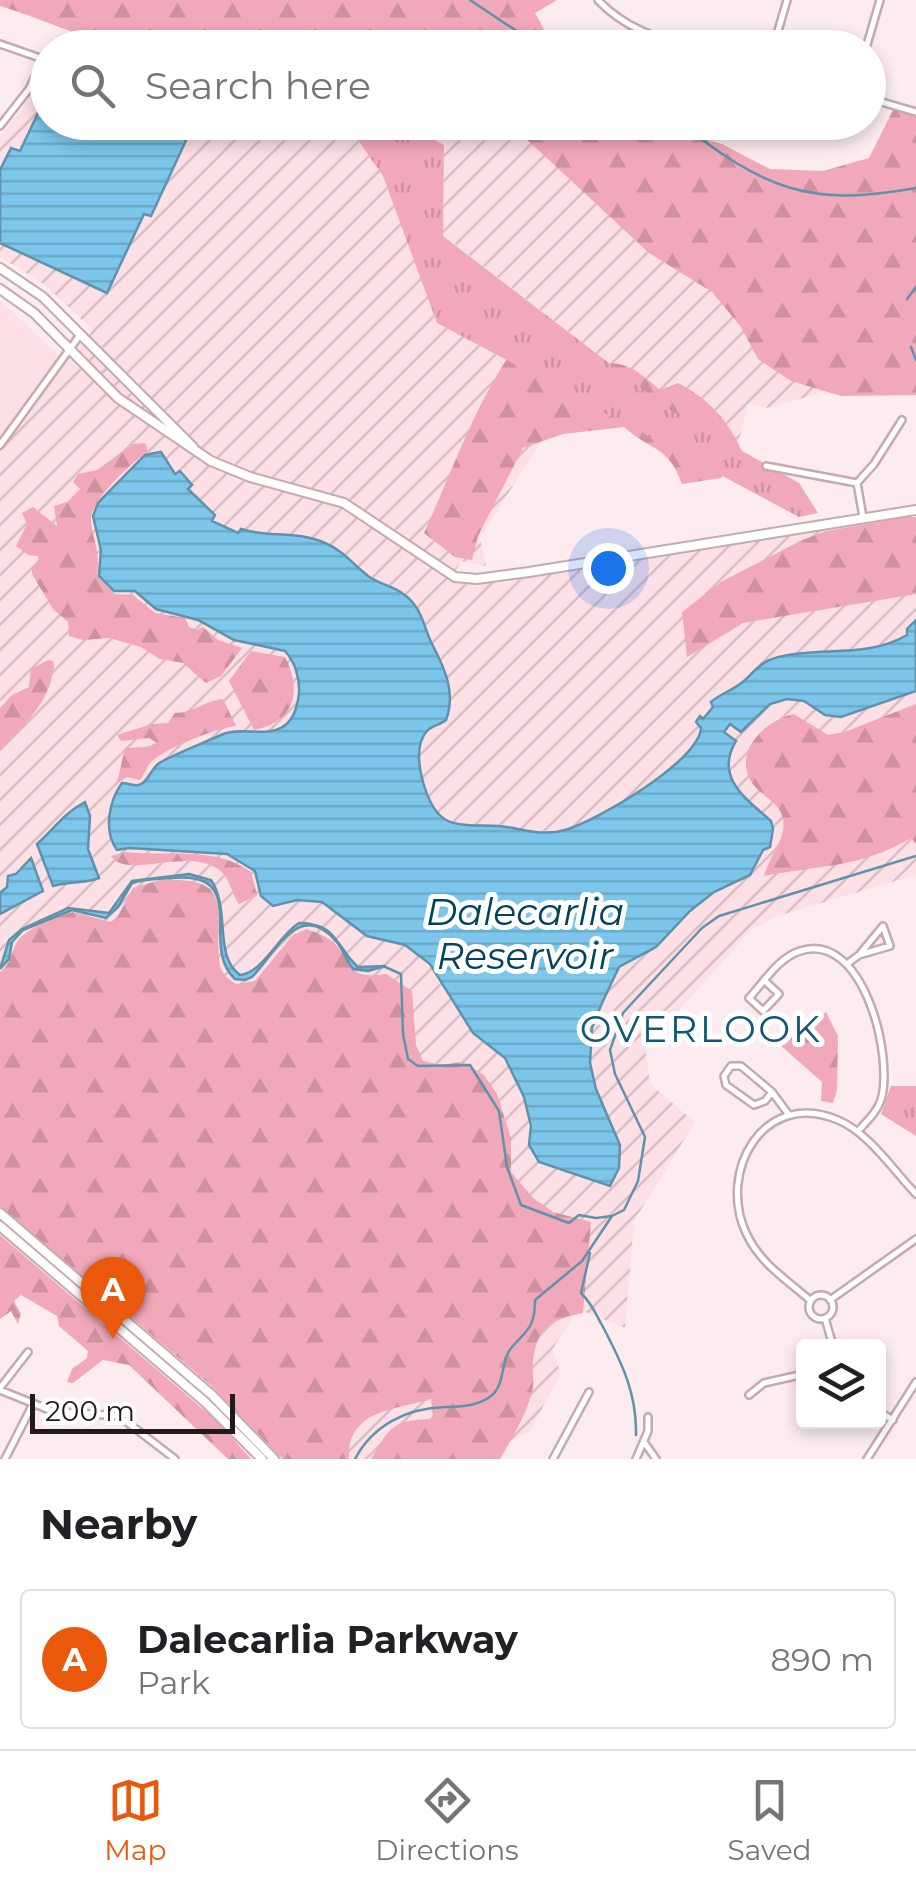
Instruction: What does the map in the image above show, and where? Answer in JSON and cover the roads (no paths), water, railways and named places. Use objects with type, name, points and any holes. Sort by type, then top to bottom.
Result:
[{"type":"main road","points":[[0,268],[32,288],[196,450]]},
{"type":"main road","points":[[0,289],[34,314],[118,398],[178,441],[233,471],[344,502],[455,576],[477,579],[916,510]]},
{"type":"main road","points":[[0,1213],[212,1395],[274,1459]]},
{"type":"main road","points":[[0,1226],[205,1402],[262,1459]]},
{"type":"street","points":[[598,0],[638,30]]},
{"type":"street","points":[[778,30],[787,0]]},
{"type":"street","points":[[871,30],[880,0]]},
{"type":"street","points":[[0,44],[30,54]]},
{"type":"street","points":[[0,126],[30,86]]},
{"type":"street","points":[[886,103],[916,112]]},
{"type":"street","points":[[0,445],[80,335]]},
{"type":"street","points":[[857,483],[902,420]]},
{"type":"street","points":[[766,466],[857,483]]},
{"type":"street","points":[[857,483],[863,518]]},
{"type":"street","points":[[847,964],[860,955],[890,946],[883,926],[860,955]]},
{"type":"street","points":[[765,981],[779,994],[763,1011],[749,998],[780,963],[800,950],[826,951],[847,964],[874,1012],[882,1052],[881,1099],[857,1132]]},
{"type":"street","points":[[772,1092],[765,1102],[754,1106],[726,1085],[724,1076],[731,1066],[741,1066],[772,1092],[789,1116]]},
{"type":"street","points":[[824,1318],[812,1315],[811,1301],[762,1259],[748,1236],[739,1210],[738,1176],[749,1147],[769,1126],[789,1116],[826,1116],[857,1132],[916,1194]]},
{"type":"street","points":[[830,1300],[916,1239]]},
{"type":"street","points":[[811,1301],[820,1296],[830,1300]]},
{"type":"street","points":[[824,1318],[832,1310],[830,1300]]},
{"type":"street","points":[[824,1318],[831,1339]]},
{"type":"street","points":[[28,1352],[0,1389],[65,1413],[119,1416],[175,1459]]},
{"type":"street","points":[[749,1395],[764,1384],[796,1376]]},
{"type":"street","points":[[867,1459],[916,1382]]},
{"type":"street","points":[[553,1459],[589,1392]]},
{"type":"street","points":[[5,1459],[34,1404]]},
{"type":"street","points":[[886,1416],[894,1420]]},
{"type":"street","points":[[636,1459],[644,1442],[648,1417]]},
{"type":"street","points":[[644,1442],[656,1459]]},
{"type":"water","points":[[30,130],[30,140],[186,140],[151,216],[144,214],[107,293],[0,243],[0,170],[11,148],[20,151]]},
{"type":"water","name":"Dalecarlia Reservoir","points":[[161,452],[175,474],[180,471],[192,485],[188,489],[215,515],[212,521],[238,533],[241,529],[325,543],[414,605],[445,672],[449,691],[446,720],[423,736],[419,756],[428,798],[450,822],[548,833],[580,824],[666,772],[696,741],[701,728],[696,722],[713,707],[711,702],[765,662],[798,653],[877,647],[907,635],[907,629],[916,620],[916,691],[841,717],[825,715],[804,701],[787,699],[770,704],[741,732],[730,724],[724,732],[736,741],[730,754],[731,777],[744,797],[771,821],[770,847],[763,850],[750,875],[714,892],[656,947],[619,967],[602,1003],[592,1028],[590,1063],[596,1089],[620,1145],[619,1168],[610,1186],[539,1162],[529,1145],[531,1126],[524,1097],[505,1058],[473,1033],[430,964],[405,945],[367,936],[322,902],[297,900],[273,906],[261,896],[255,871],[227,854],[117,850],[110,834],[109,816],[122,783],[140,784],[162,761],[221,735],[278,729],[295,712],[299,694],[296,671],[285,651],[234,640],[198,620],[156,609],[135,591],[114,591],[99,576],[101,550],[93,516],[98,503],[145,455]]},
{"type":"water","points":[[85,802],[90,816],[88,849],[99,878],[53,886],[37,844]]},
{"type":"water","points":[[31,858],[43,891],[0,914],[0,893],[7,887],[8,876],[16,874]]},
{"type":"water","points":[[189,874],[211,880],[217,892],[220,904],[227,956],[240,975],[264,961],[299,923],[312,924],[322,927],[329,932],[358,967],[386,966],[368,971],[353,969],[336,941],[323,929],[311,925],[289,934],[252,977],[235,979],[225,965],[221,948],[218,898],[210,886],[196,879],[171,878],[132,883],[118,907],[106,918],[72,910],[23,930],[12,942],[9,959],[0,969],[9,940],[22,929],[68,908],[109,913],[132,881]]},
{"type":"waterway","points":[[470,0],[515,30]]},
{"type":"waterway","points":[[702,140],[736,163],[788,187],[845,195],[916,188]]},
{"type":"waterway","points":[[907,299],[916,287]]},
{"type":"waterway","points":[[911,347],[916,360]]},
{"type":"waterway","points":[[355,1459],[371,1437],[392,1421],[417,1411],[469,1405],[491,1396],[499,1385],[508,1352],[532,1322],[535,1300],[582,1261],[612,1216],[624,1210],[638,1181],[645,1137],[615,1074],[610,1050],[623,1013],[633,1002],[702,928],[719,916],[916,856]]},
{"type":"waterway","points":[[383,966],[401,974],[408,1059],[418,1066],[470,1065],[499,1111],[507,1167],[521,1205],[569,1223],[579,1215],[612,1216]]},
{"type":"waterway","points":[[590,1253],[581,1293],[594,1309],[622,1366],[634,1406],[636,1435]]},
{"type":"place","name":"Dalecarlia Parkway","points":[[113,1339]]},
{"type":"district","name":"OVERLOOK","points":[[701,1028]]}]
